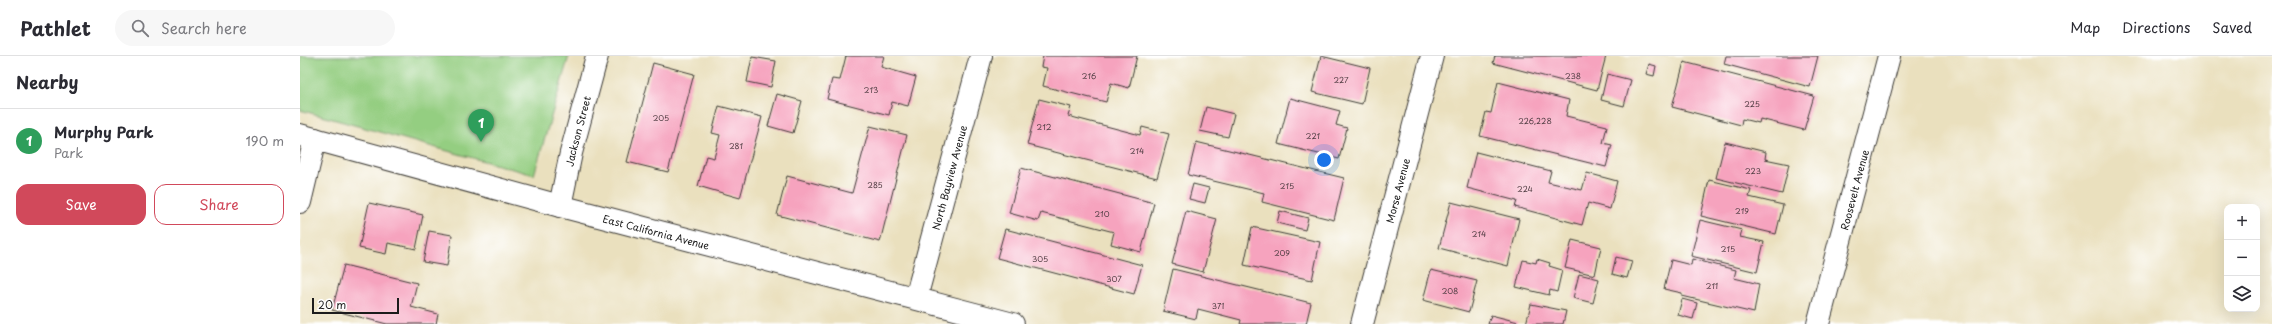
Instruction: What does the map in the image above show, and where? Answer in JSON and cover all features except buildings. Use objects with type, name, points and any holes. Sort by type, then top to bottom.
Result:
[{"type":"street","name":"Jackson Street","points":[[560,206],[571,153],[597,56]]},
{"type":"street","name":"North Bayview Avenue","points":[[916,298],[981,56]]},
{"type":"street","name":"Morse Avenue","points":[[1362,324],[1432,56]]},
{"type":"street","name":"Roosevelt Avenue","points":[[1818,324],[1889,56]]},
{"type":"street","name":"East California Avenue","points":[[308,137],[560,206],[1013,324]]},
{"type":"street","points":[[300,202],[308,137]]},
{"type":"green space","points":[[300,56],[569,56],[534,175],[300,110]]},
{"type":"place","name":"Murphy Park","points":[[481,142]]}]
